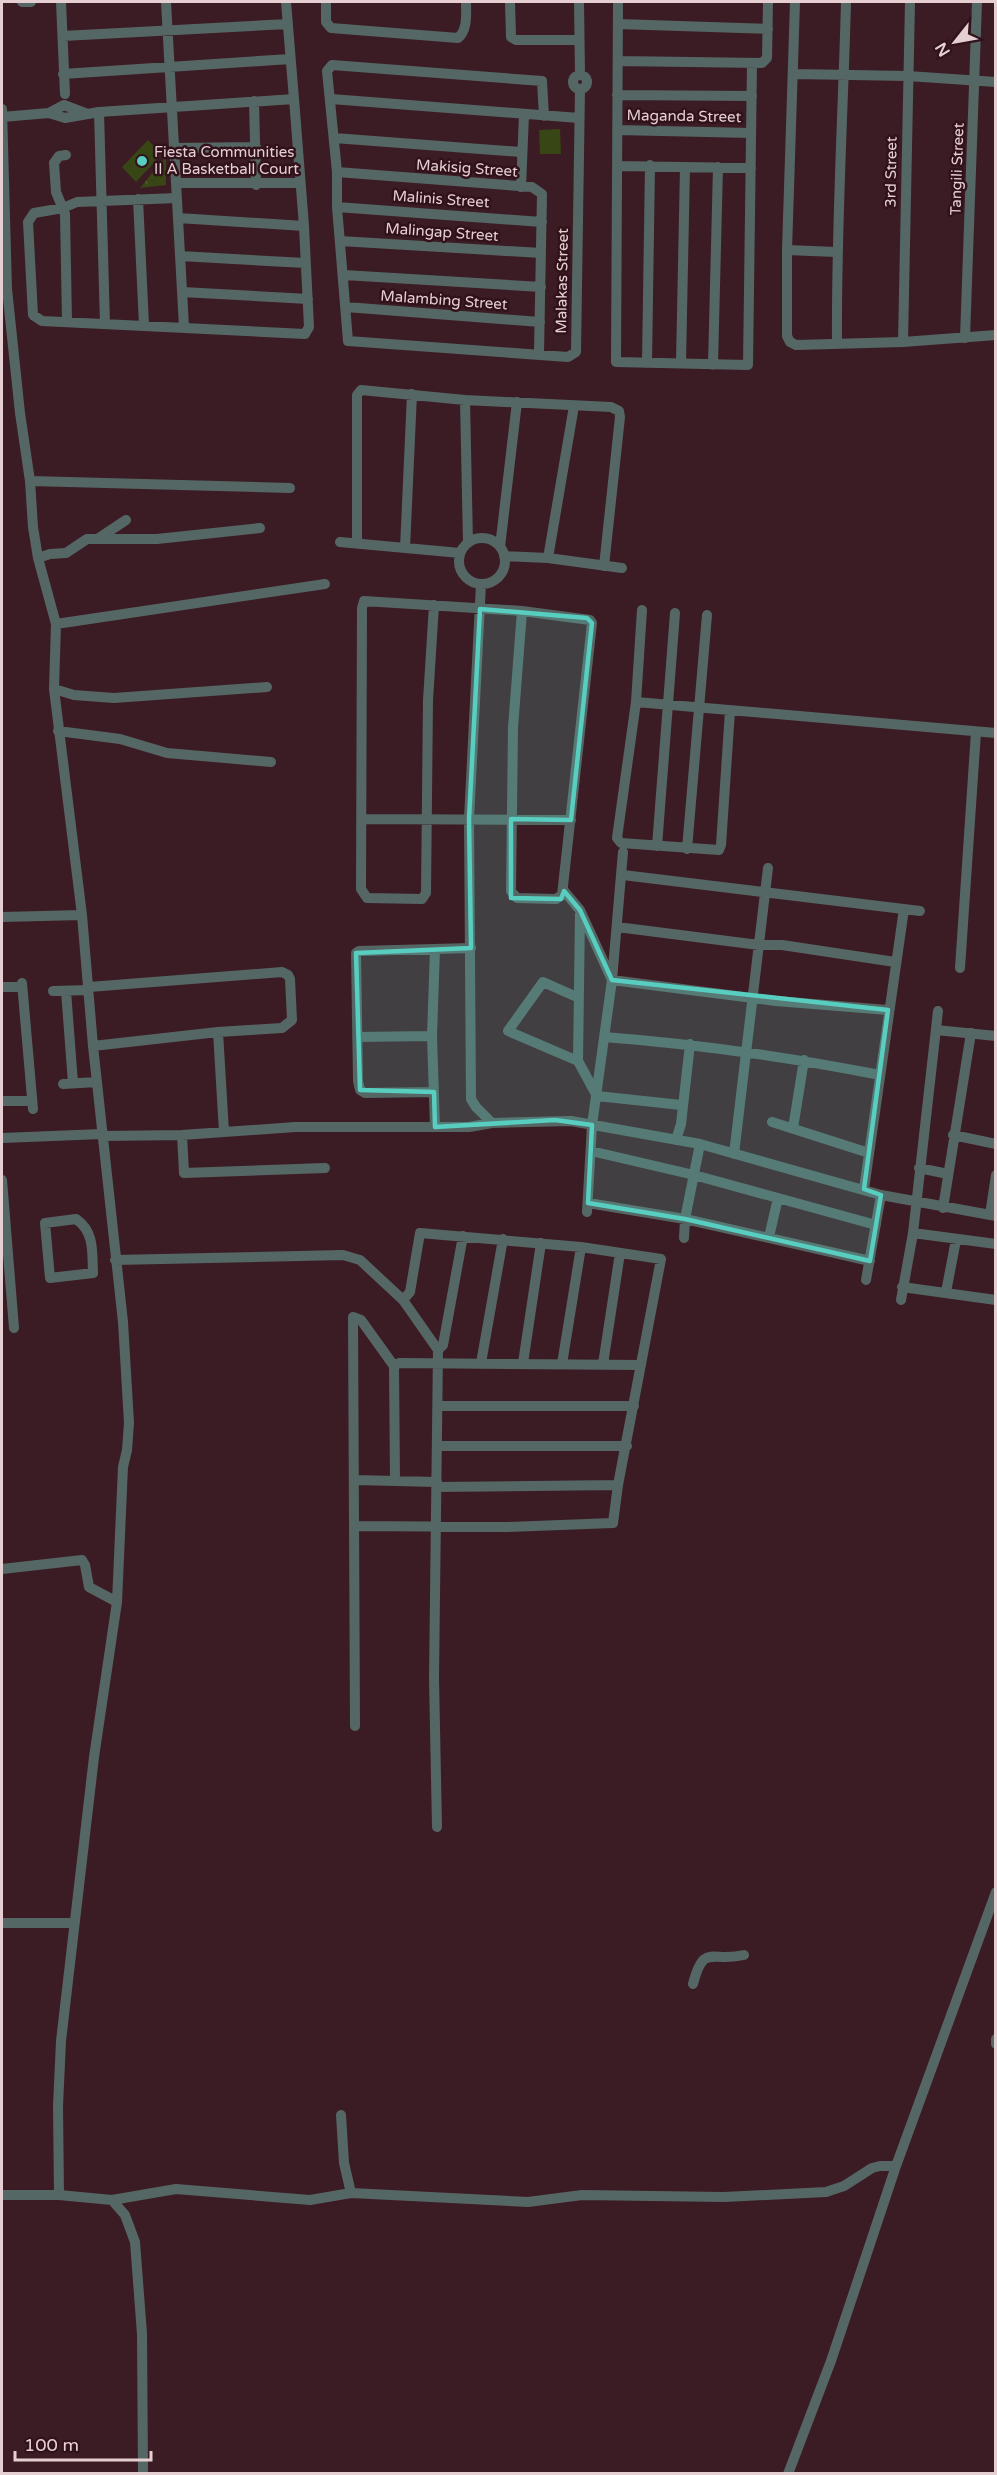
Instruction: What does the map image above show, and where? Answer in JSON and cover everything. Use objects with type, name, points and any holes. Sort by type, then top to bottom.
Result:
[{"type":"street","points":[[22,2],[31,2]]},
{"type":"street","points":[[61,2],[65,94]]},
{"type":"street","points":[[166,2],[184,327]]},
{"type":"street","points":[[177,198],[100,199],[77,202],[63,208],[34,213],[28,222],[33,315],[42,321],[303,335],[309,327],[308,299],[286,2]]},
{"type":"street","points":[[326,2],[326,22],[331,28],[458,38],[465,29],[466,2]]},
{"type":"street","points":[[510,2],[511,37],[516,40],[579,40],[579,2]]},
{"type":"street","points":[[618,2],[616,362],[748,365],[752,63]]},
{"type":"street","points":[[618,61],[762,63],[767,58],[768,2]]},
{"type":"street","points":[[795,2],[788,250],[787,336],[790,342],[796,345],[903,342],[996,335]]},
{"type":"street","points":[[837,344],[836,252],[841,196],[846,2]]},
{"type":"street","name":"3rd Street","points":[[903,342],[910,2]]},
{"type":"street","name":"Tangili Street","points":[[965,338],[977,2]]},
{"type":"street","points":[[63,36],[288,24]]},
{"type":"street","points":[[618,24],[768,29]]},
{"type":"street","name":"Malakas Street","points":[[346,308],[348,341],[539,353],[568,357],[576,352],[580,89],[586,84],[584,76],[580,75],[579,40]]},
{"type":"street","points":[[63,74],[290,59]]},
{"type":"street","points":[[346,308],[337,207],[337,172],[327,71],[332,65],[542,81],[544,116]]},
{"type":"street","points":[[794,74],[908,76],[996,82]]},
{"type":"street","points":[[617,95],[752,96]]},
{"type":"street","points":[[2,117],[49,113],[64,105],[85,113],[294,99]]},
{"type":"street","points":[[331,99],[579,118]]},
{"type":"street","points":[[254,101],[256,185]]},
{"type":"street","points":[[2,109],[7,289],[38,558],[56,624],[54,689],[82,915],[93,1046],[123,1322],[129,1423],[123,1467],[117,1602],[94,1757],[60,2062],[59,2195]]},
{"type":"street","points":[[99,112],[105,324]]},
{"type":"street","points":[[521,187],[524,115]]},
{"type":"street","name":"Maganda Street","points":[[617,130],[751,133]]},
{"type":"street","points":[[334,138],[521,152]]},
{"type":"street","points":[[174,148],[256,147]]},
{"type":"street","points":[[66,155],[59,156],[54,163],[56,192],[63,208],[65,221],[67,321]]},
{"type":"street","points":[[647,363],[650,165]]},
{"type":"street","points":[[617,166],[751,168]]},
{"type":"street","points":[[681,363],[685,167]]},
{"type":"street","points":[[713,364],[718,167]]},
{"type":"street","name":"Makisig Street","points":[[337,172],[532,188],[542,194],[539,353]]},
{"type":"street","points":[[176,183],[256,185],[300,183]]},
{"type":"street","points":[[138,199],[144,325]]},
{"type":"street","name":"Malinis Street","points":[[337,207],[542,222]]},
{"type":"street","points":[[178,218],[304,226]]},
{"type":"street","name":"Malingap Street","points":[[340,241],[541,253]]},
{"type":"street","points":[[788,250],[836,252]]},
{"type":"street","points":[[180,256],[305,263]]},
{"type":"street","points":[[344,275],[541,287]]},
{"type":"street","points":[[182,292],[308,299]]},
{"type":"street","name":"Malambing Street","points":[[346,308],[540,322]]},
{"type":"street","points":[[357,543],[357,395],[361,390],[465,400],[611,407],[619,411],[604,566]]},
{"type":"street","points":[[405,548],[412,394]]},
{"type":"street","points":[[465,400],[468,543]]},
{"type":"street","points":[[517,402],[502,551],[503,570],[500,576],[488,584],[474,583],[463,574],[459,567],[460,553],[468,543],[481,538],[488,539],[502,551],[622,568]]},
{"type":"street","points":[[548,558],[574,406]]},
{"type":"street","points":[[30,481],[290,489]]},
{"type":"street","points":[[99,538],[126,520]]},
{"type":"street","points":[[38,558],[50,554],[66,553],[87,539],[157,539],[260,528]]},
{"type":"street","points":[[340,542],[460,553]]},
{"type":"street","points":[[56,624],[325,584]]},
{"type":"street","points":[[481,584],[469,819],[471,1099],[492,1123]]},
{"type":"street","points":[[434,605],[428,700],[426,893],[422,898],[367,898],[361,889],[362,608],[364,602],[434,605],[522,611],[587,618],[592,623],[562,896],[556,899],[517,898],[512,894],[513,728],[522,611]]},
{"type":"street","points":[[642,610],[636,702],[617,838],[621,843],[719,850],[730,711]]},
{"type":"street","points":[[657,846],[675,613]]},
{"type":"street","points":[[687,849],[707,615]]},
{"type":"street","points":[[54,689],[74,695],[114,698],[267,687]]},
{"type":"street","points":[[636,702],[996,733]]},
{"type":"street","points":[[58,731],[120,739],[167,753],[271,762]]},
{"type":"street","points":[[960,968],[976,732]]},
{"type":"street","points":[[362,819],[571,820]]},
{"type":"street","points":[[623,852],[623,875],[612,980],[592,1125],[587,1208],[685,1219],[870,1261]]},
{"type":"street","points":[[734,1154],[768,868]]},
{"type":"street","points":[[623,875],[920,911]]},
{"type":"street","points":[[564,891],[580,909],[612,980]]},
{"type":"street","points":[[580,909],[578,1061],[597,1096]]},
{"type":"street","points":[[864,1189],[904,909]]},
{"type":"street","points":[[2,917],[82,915]]},
{"type":"street","points":[[617,927],[759,945],[782,945],[895,962]]},
{"type":"street","points":[[435,948],[432,1036],[435,1127]]},
{"type":"street","points":[[434,1092],[365,1093],[360,1090],[356,953],[471,948]]},
{"type":"street","points":[[53,992],[282,972],[288,975],[292,1020],[282,1028],[218,1032],[93,1046]]},
{"type":"street","points":[[612,980],[753,998],[888,1010]]},
{"type":"street","points":[[578,1061],[507,1031],[543,982],[579,998]]},
{"type":"street","points":[[2,987],[22,985],[32,1105],[2,1101]]},
{"type":"street","points":[[66,991],[68,1084],[97,1082]]},
{"type":"street","points":[[901,1300],[913,1233],[938,1011]]},
{"type":"street","points":[[936,1030],[996,1036]]},
{"type":"street","points":[[218,1032],[224,1132]]},
{"type":"street","points":[[943,1208],[971,1033]]},
{"type":"street","points":[[358,1037],[432,1036]]},
{"type":"street","points":[[604,1036],[690,1044],[804,1060],[880,1076]]},
{"type":"street","points":[[676,1140],[681,1124],[681,1106],[690,1044]]},
{"type":"street","points":[[793,1128],[804,1060]]},
{"type":"street","points":[[597,1096],[681,1106]]},
{"type":"street","points":[[2,1138],[182,1135],[295,1127],[469,1127],[492,1123],[555,1120],[700,1144],[881,1195],[993,1216],[996,1175]]},
{"type":"street","points":[[772,1122],[869,1153]]},
{"type":"street","points":[[182,1135],[184,1173],[325,1168]]},
{"type":"street","points":[[953,1135],[996,1144]]},
{"type":"street","points":[[684,1238],[685,1219],[700,1144]]},
{"type":"street","points":[[591,1151],[694,1175],[876,1225]]},
{"type":"street","points":[[920,1168],[948,1174]]},
{"type":"street","points":[[2,1180],[14,1326],[2,1325]]},
{"type":"street","points":[[866,1280],[881,1195]]},
{"type":"street","points":[[769,1237],[778,1198]]},
{"type":"street","points":[[76,1220],[84,1225],[90,1233],[93,1274],[50,1278],[45,1223],[76,1220]]},
{"type":"street","points":[[355,1526],[507,1527],[613,1523],[618,1485],[662,1258],[581,1247],[420,1233],[410,1292],[403,1300]]},
{"type":"street","points":[[913,1233],[996,1244]]},
{"type":"street","points":[[438,1350],[443,1345],[463,1236]]},
{"type":"street","points":[[481,1363],[502,1239]]},
{"type":"street","points":[[946,1292],[956,1240]]},
{"type":"street","points":[[523,1364],[541,1243]]},
{"type":"street","points":[[562,1364],[581,1247]]},
{"type":"street","points":[[603,1364],[620,1253]]},
{"type":"street","points":[[115,1260],[343,1254],[360,1260],[403,1300],[438,1350],[434,1678],[437,1827]]},
{"type":"street","points":[[902,1287],[996,1300]]},
{"type":"street","points":[[355,1726],[353,1317],[361,1320],[394,1366],[395,1480]]},
{"type":"street","points":[[394,1366],[399,1363],[641,1365]]},
{"type":"street","points":[[438,1406],[634,1406]]},
{"type":"street","points":[[437,1446],[627,1446]]},
{"type":"street","points":[[355,1480],[395,1480],[437,1484],[618,1485]]},
{"type":"street","points":[[2,1569],[82,1560],[89,1587],[117,1602]]},
{"type":"street","points":[[788,2474],[831,2361],[896,2166],[996,1892]]},
{"type":"street","points":[[2,1923],[74,1923]]},
{"type":"street","points":[[693,1984],[698,1964],[707,1957],[744,1954]]},
{"type":"street","points":[[996,2039],[996,2044]]},
{"type":"street","points":[[341,2115],[344,2163],[351,2193]]},
{"type":"street","points":[[2,2195],[59,2195],[112,2200],[176,2188],[310,2200],[351,2193],[528,2202],[582,2195],[724,2197],[826,2192],[844,2186],[872,2168],[896,2166]]},
{"type":"street","points":[[112,2200],[125,2215],[135,2242],[142,2334],[143,2474]]},
{"type":"highlighted area","points":[[480,609],[587,618],[592,623],[571,820],[511,819],[511,898],[561,899],[564,891],[580,910],[612,980],[888,1010],[864,1189],[881,1195],[870,1261],[685,1219],[588,1203],[592,1125],[555,1120],[435,1127],[434,1092],[360,1090],[356,953],[471,948],[469,819]]},
{"type":"green space","points":[[560,129],[561,154],[540,154],[539,130]]},
{"type":"green space","name":"Fiesta Communities II A Basketball Court","points":[[148,140],[162,154],[136,182],[122,167]]},
{"type":"green space","points":[[166,156],[166,185],[140,188]]},
{"type":"place","name":"Fiesta Communities II A Basketball Court","points":[[142,161]]}]
